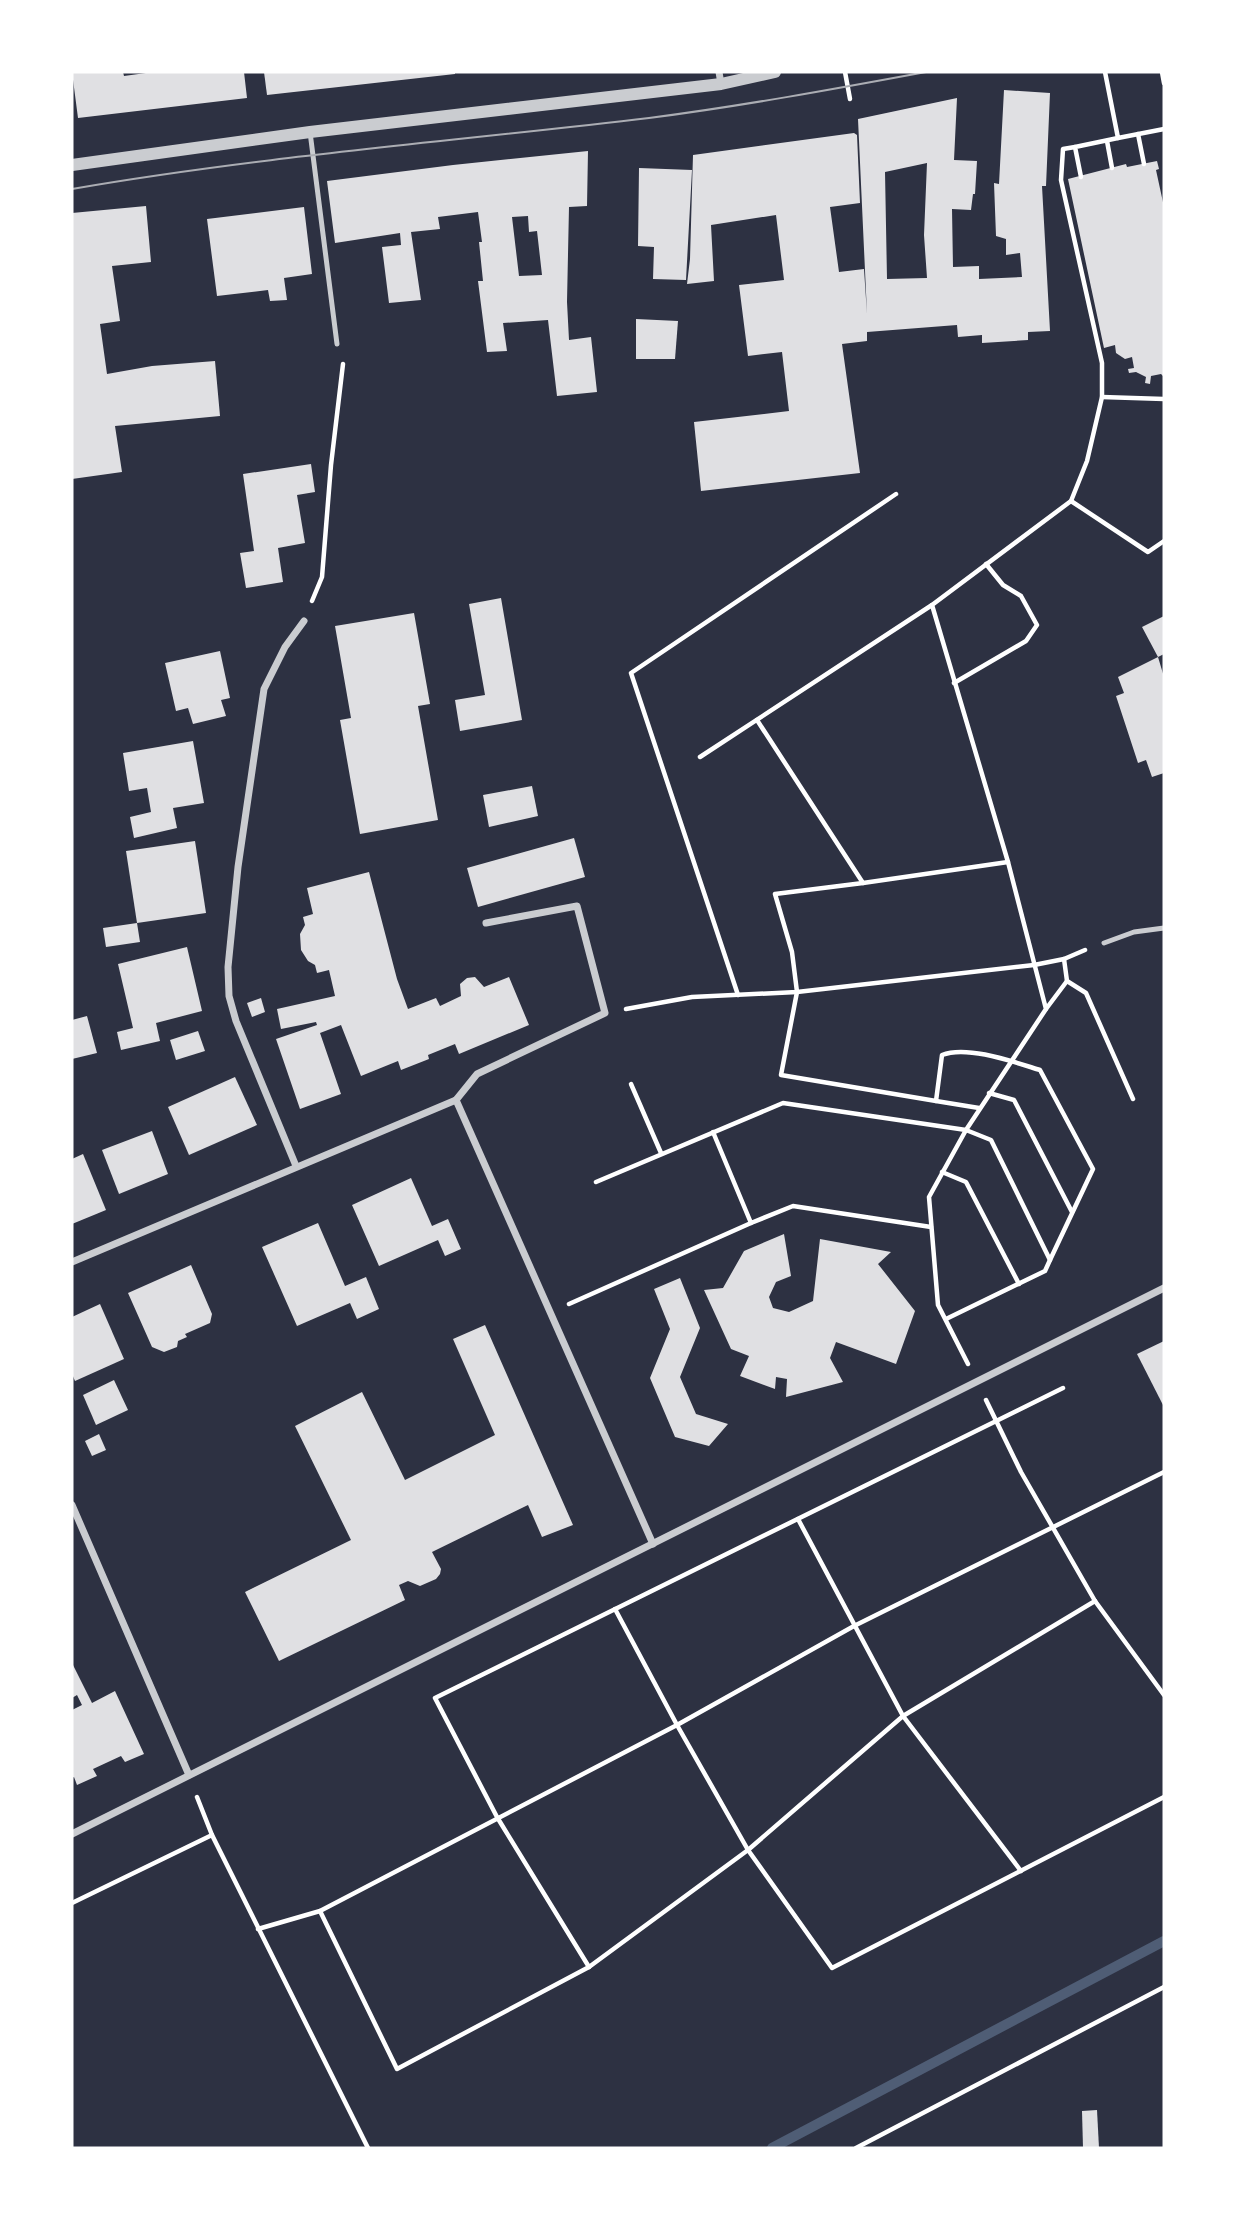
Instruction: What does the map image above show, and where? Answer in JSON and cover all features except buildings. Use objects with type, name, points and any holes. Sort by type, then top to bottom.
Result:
[{"type":"street","points":[[72,165],[775,72]]},
{"type":"street","points":[[296,1166],[236,1021],[229,996],[228,967],[238,867],[264,690],[285,647],[303,621]]},
{"type":"street","points":[[72,1262],[456,1100],[477,1074],[605,1013],[576,906],[486,923]]},
{"type":"street","points":[[456,1100],[653,1544]]},
{"type":"street","points":[[72,1834],[1164,1288]]},
{"type":"street","points":[[72,1505],[189,1775]]},
{"type":"lane","points":[[310,132],[337,344]]},
{"type":"lane","points":[[1104,943],[1134,932],[1164,928]]},
{"type":"path","points":[[845,72],[850,99]]},
{"type":"path","points":[[1105,72],[1118,138]]},
{"type":"path","points":[[1162,72],[1164,83]]},
{"type":"path","points":[[700,757],[932,605],[1070,501],[1087,461],[1102,397],[1102,363],[1061,180],[1063,149],[1164,128]]},
{"type":"path","points":[[1138,134],[1144,164]]},
{"type":"path","points":[[1107,141],[1112,168]]},
{"type":"path","points":[[1075,147],[1081,177]]},
{"type":"path","points":[[303,621],[322,577],[331,465],[344,356],[337,344]]},
{"type":"path","points":[[1102,397],[1164,399]]},
{"type":"path","points":[[738,995],[631,673],[896,494]]},
{"type":"path","points":[[1070,501],[1148,552],[1164,541]]},
{"type":"path","points":[[954,683],[1026,641],[1037,625],[1021,596],[1003,585],[986,564]]},
{"type":"path","points":[[932,605],[1008,862],[1046,1009]]},
{"type":"path","points":[[757,720],[863,883]]},
{"type":"path","points":[[979,1108],[782,1075],[797,992],[792,952],[775,894],[1008,862]]},
{"type":"path","points":[[605,1013],[692,997],[797,992],[1034,965],[1064,959],[1104,943]]},
{"type":"path","points":[[1064,959],[1067,981],[979,1108],[929,1197],[938,1305],[1021,1472],[1095,1601],[1164,1695]]},
{"type":"path","points":[[1067,981],[1086,993],[1133,1099]]},
{"type":"path","points":[[936,1101],[943,1055],[955,1050],[1010,1060],[1040,1070],[1093,1169],[1045,1271],[946,1319]]},
{"type":"path","points":[[631,1084],[661,1153]]},
{"type":"path","points":[[989,1093],[1014,1100],[1072,1212]]},
{"type":"path","points":[[596,1182],[783,1103],[965,1130],[991,1140],[1050,1260]]},
{"type":"path","points":[[713,1132],[751,1223]]},
{"type":"path","points":[[942,1172],[966,1182],[1019,1284]]},
{"type":"path","points":[[550,1313],[793,1206],[931,1227]]},
{"type":"path","points":[[589,1967],[497,1817],[435,1698],[1063,1388]]},
{"type":"path","points":[[258,1929],[320,1911],[677,1725],[855,1626],[1164,1472]]},
{"type":"path","points":[[798,1519],[902,1716],[1021,1871]]},
{"type":"path","points":[[320,1911],[397,2069],[589,1967],[748,1850],[902,1716],[1095,1601]]},
{"type":"path","points":[[615,1609],[748,1850],[832,1968],[1164,1797]]},
{"type":"path","points":[[189,1775],[212,1835],[369,2148]]},
{"type":"path","points":[[72,1903],[212,1835]]},
{"type":"path","points":[[856,2148],[1164,1987]]},
{"type":"waterway","points":[[772,2148],[1164,1941]]},
{"type":"tram line","points":[[72,189],[288,158],[684,113],[926,72]]}]
